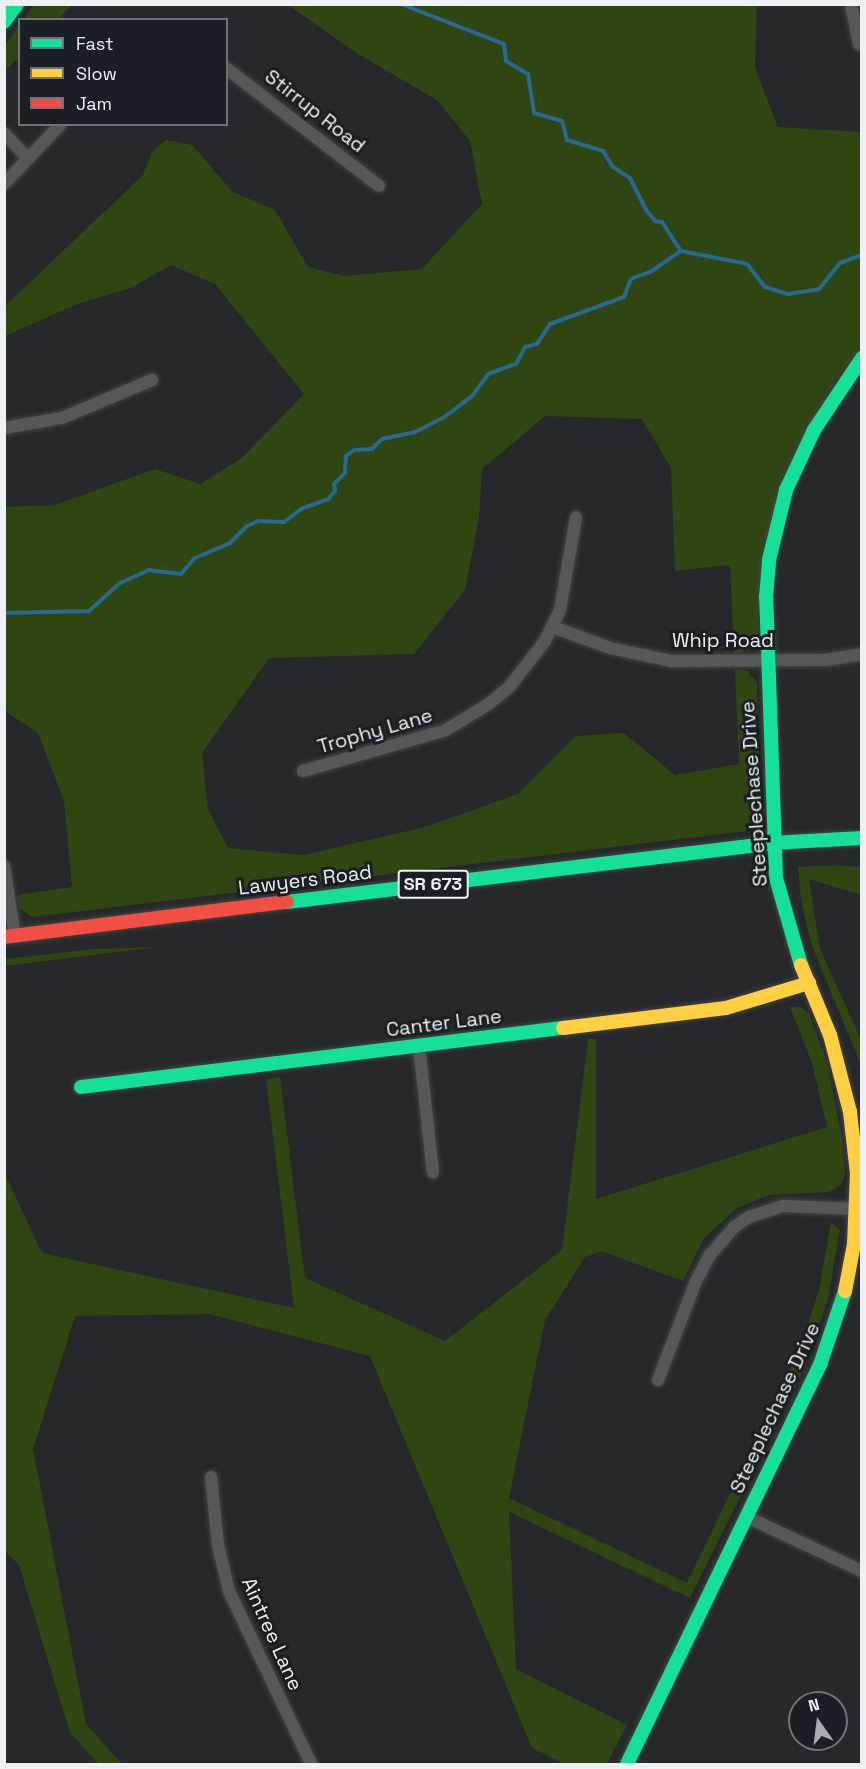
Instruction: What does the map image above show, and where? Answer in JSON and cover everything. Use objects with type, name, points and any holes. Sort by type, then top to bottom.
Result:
[{"type":"street","points":[[4,22],[17,4]]},
{"type":"street","points":[[851,4],[859,45]]},
{"type":"street","name":"Stirrup Road","points":[[228,70],[379,186]]},
{"type":"street","points":[[4,184],[59,126]]},
{"type":"street","points":[[4,133],[28,159]]},
{"type":"street","name":"Steeplechase Drive","points":[[627,1764],[747,1517],[832,1333],[848,1280],[856,1209],[856,1110],[783,912],[772,843],[765,659],[769,560],[786,490],[814,430],[861,358]]},
{"type":"street","points":[[4,428],[63,418],[152,380]]},
{"type":"street","name":"Trophy Lane","points":[[303,771],[422,740],[470,717],[518,676],[553,627],[565,591],[576,518]]},
{"type":"street","name":"Whip Road","points":[[553,627],[610,648],[670,661],[825,660],[861,654]]},
{"type":"street","name":"Lawyers Road","points":[[10,937],[772,843],[861,838]]},
{"type":"street","points":[[4,866],[10,937]]},
{"type":"street","name":"Canter Lane","points":[[81,1087],[726,1008],[809,983]]},
{"type":"street","points":[[419,1046],[433,1172]]},
{"type":"street","points":[[657,1380],[700,1273],[710,1255],[734,1227],[749,1217],[783,1206],[856,1209]]},
{"type":"street","name":"Aintree Lane","points":[[212,1478],[218,1545],[229,1591],[312,1764]]},
{"type":"street","points":[[747,1517],[861,1571]]},
{"type":"green space","points":[[34,4],[72,4],[59,18],[25,18]]},
{"type":"green space","points":[[288,5],[757,5],[755,68],[778,127],[861,132],[861,346],[836,380],[797,448],[760,576],[758,636],[752,648],[734,654],[730,565],[675,571],[671,468],[642,419],[545,416],[482,469],[479,518],[465,590],[414,654],[269,658],[202,753],[208,809],[228,848],[304,855],[425,827],[518,794],[576,736],[624,733],[675,775],[739,764],[735,669],[748,671],[757,683],[760,813],[753,828],[747,831],[32,917],[19,908],[17,895],[72,887],[64,801],[38,733],[5,711],[4,507],[55,505],[155,469],[200,484],[242,458],[304,394],[215,284],[171,265],[131,288],[77,304],[5,336],[5,306],[143,175],[152,152],[166,140],[192,145],[233,192],[275,210],[308,267],[344,276],[422,269],[482,204],[470,141],[437,100],[358,54]]},
{"type":"green space","points":[[18,27],[18,58],[5,71],[5,45]]},
{"type":"green space","points":[[836,865],[861,867],[861,895],[809,879],[820,949],[861,1040],[861,1065],[812,946],[801,900],[798,867]]},
{"type":"green space","points":[[158,947],[5,966],[5,959],[93,949]]},
{"type":"green space","points":[[790,1007],[801,1007],[809,1013],[827,1063],[843,1143],[845,1174],[841,1185],[828,1192],[768,1195],[737,1208],[704,1238],[683,1281],[601,1251],[585,1257],[545,1320],[509,1498],[687,1583],[800,1349],[820,1286],[831,1222],[840,1230],[828,1299],[805,1367],[690,1598],[509,1512],[516,1669],[627,1725],[607,1764],[565,1764],[532,1748],[370,1356],[209,1314],[75,1316],[33,1449],[86,1724],[122,1764],[99,1764],[70,1733],[19,1565],[5,1551],[5,1174],[42,1253],[294,1308],[266,1079],[280,1077],[305,1278],[445,1341],[562,1250],[588,1039],[596,1039],[596,1199],[827,1127],[812,1063]]},
{"type":"waterway","points":[[401,4],[504,44],[506,61],[528,74],[534,113],[562,121],[567,140],[603,151],[613,167],[630,178],[647,211],[655,221],[662,222],[681,251]]},
{"type":"waterway","points":[[4,613],[89,611],[120,583],[149,570],[181,574],[195,558],[230,543],[247,526],[258,521],[284,522],[301,509],[328,499],[335,491],[334,484],[345,473],[346,456],[354,450],[372,449],[382,439],[415,432],[443,418],[473,395],[488,374],[516,364],[525,347],[537,344],[550,324],[624,297],[631,279],[652,271],[681,251],[747,264],[765,287],[788,294],[819,289],[840,263],[862,255]]},
{"type":"traffic: fast","points":[[4,22],[17,4]]},
{"type":"traffic: fast","points":[[801,965],[776,878],[766,597],[769,560],[786,490],[814,430],[862,358]]},
{"type":"traffic: fast","points":[[287,902],[772,843],[862,838]]},
{"type":"traffic: fast","points":[[81,1087],[563,1028]]},
{"type":"traffic: fast","points":[[627,1764],[821,1362],[845,1291]]},
{"type":"traffic: slow","points":[[801,965],[830,1035],[850,1112],[857,1173],[854,1244],[845,1291]]},
{"type":"traffic: slow","points":[[563,1028],[726,1008],[809,983]]},
{"type":"traffic: jam","points":[[4,937],[287,902]]}]
